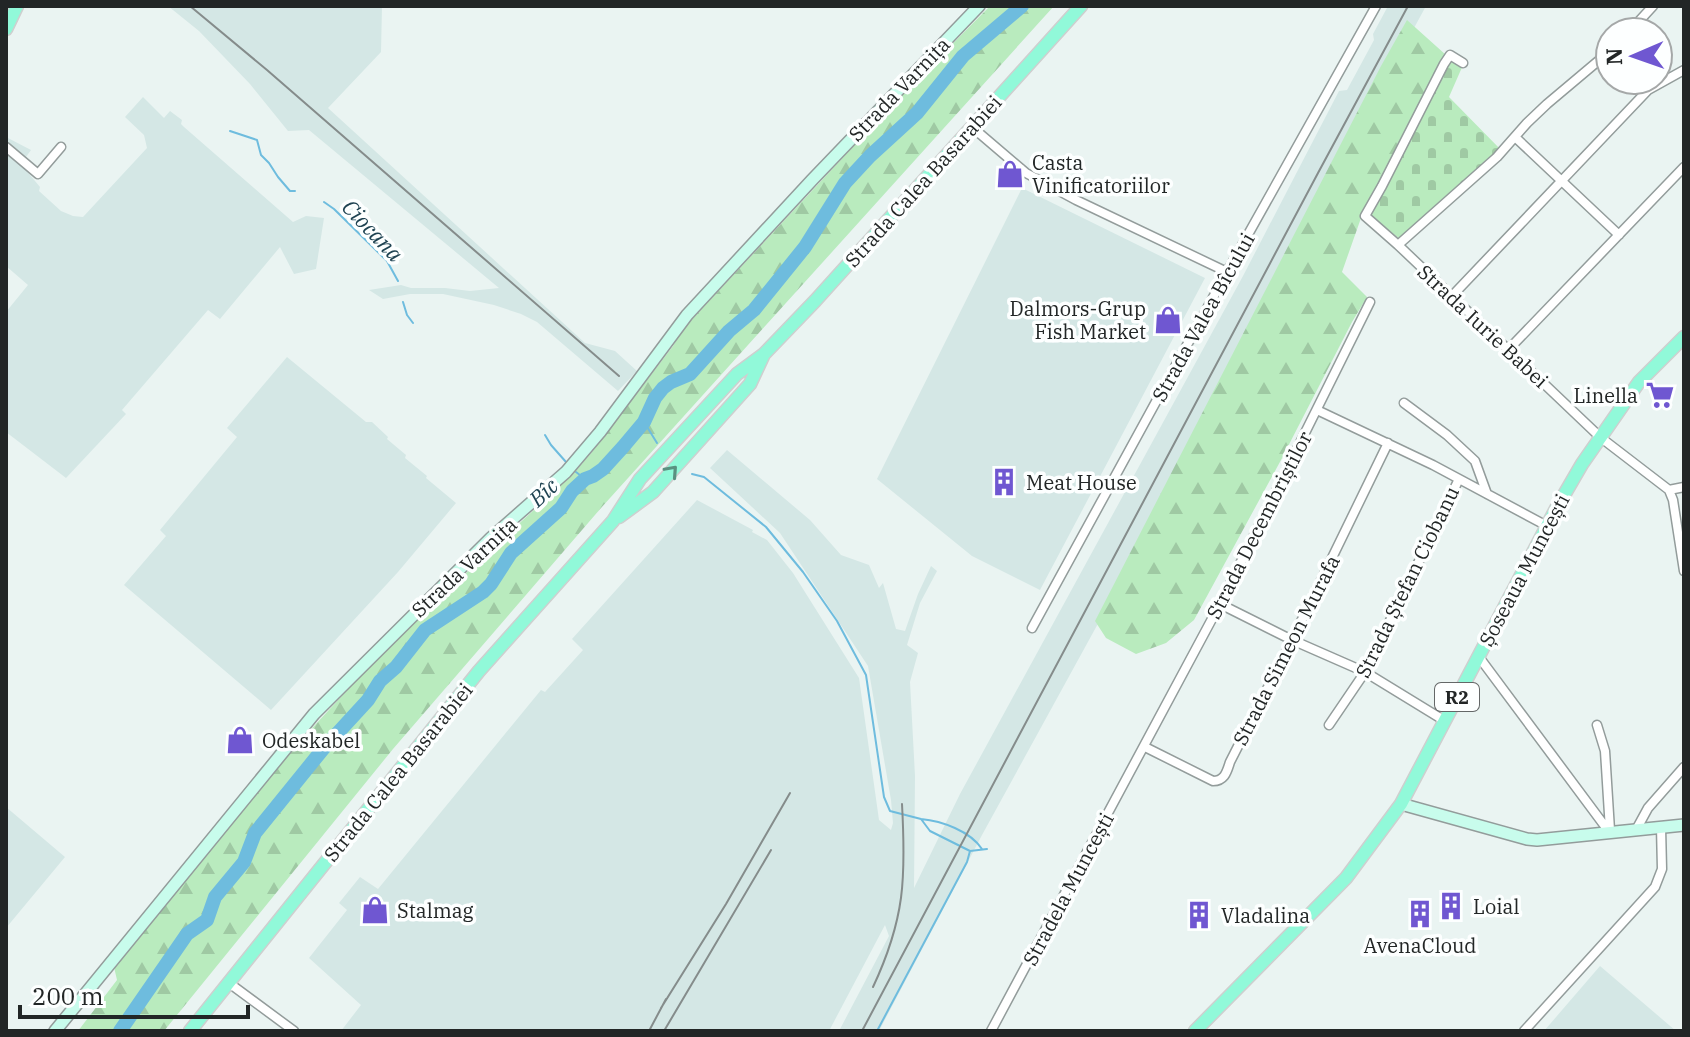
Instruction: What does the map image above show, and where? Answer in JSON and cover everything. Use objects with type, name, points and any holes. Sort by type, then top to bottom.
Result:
[{"type":"main road","points":[[6,29],[17,6]]},
{"type":"main road","name":"Strada Calea Basarabiei","points":[[190,1031],[479,671],[613,521],[640,479],[737,374],[764,354],[824,291],[1081,6]]},
{"type":"main road","name":"Șoseaua Muncești","points":[[1195,1031],[1346,878],[1401,804],[1582,464],[1639,382],[1684,337]]},
{"type":"main road","name":"Strada Calea Basarabiei","points":[[613,521],[653,492],[750,384],[764,354]]},
{"type":"main road","points":[[716,397],[725,400],[727,408]]},
{"type":"main road","points":[[640,479],[653,492]]},
{"type":"street","name":"Strada Varnița","points":[[55,1031],[314,714],[491,538],[566,472],[687,315],[979,6]]},
{"type":"street","name":"Strada Valea Bîcului","points":[[1032,628],[1376,6]]},
{"type":"street","name":"Strada Iurie Babei","points":[[1463,63],[1450,55],[1444,64],[1365,216],[1600,437],[1669,490]]},
{"type":"street","points":[[1398,245],[1497,157],[1547,104],[1594,64]]},
{"type":"street","points":[[1452,296],[1652,87],[1684,70]]},
{"type":"street","points":[[972,127],[1026,173],[1227,272]]},
{"type":"street","points":[[1515,137],[1619,235]]},
{"type":"street","points":[[6,147],[38,174],[61,147]]},
{"type":"street","points":[[1508,350],[1684,167]]},
{"type":"street","name":"Strada Decembriștilor","points":[[1145,747],[1220,604],[1370,302]]},
{"type":"street","points":[[1404,403],[1447,435],[1475,461],[1487,494]]},
{"type":"street","points":[[1317,410],[1388,443],[1547,526]]},
{"type":"street","name":"Strada Simeon Murafa","points":[[1145,747],[1213,781],[1222,779],[1388,443]]},
{"type":"street","name":"Strada Ștefan Ciobanu","points":[[1329,725],[1365,672],[1459,479]]},
{"type":"street","points":[[1684,487],[1669,490],[1684,571]]},
{"type":"street","points":[[1220,604],[1365,672],[1445,721]]},
{"type":"street","points":[[1479,657],[1610,833]]},
{"type":"street","points":[[1597,725],[1605,751],[1610,833]]},
{"type":"street","name":"Stradela Muncești","points":[[991,1031],[1145,747]]},
{"type":"street","points":[[1636,830],[1648,808],[1684,767]]},
{"type":"street","points":[[1401,804],[1527,839],[1684,825]]},
{"type":"street","points":[[1524,1031],[1655,887],[1662,869],[1661,827]]},
{"type":"street","points":[[229,983],[294,1031]]},
{"type":"shaded area","points":[[168,6],[382,6],[381,52],[328,108],[585,343],[615,351],[637,371],[618,391],[537,322],[521,314],[443,294],[410,294],[383,299],[369,290],[401,285],[470,291],[499,288],[309,130],[288,131],[250,84],[199,31]]},
{"type":"shaded area","points":[[1388,6],[1426,6],[1324,193],[1196,445],[982,835],[879,1031],[839,1031],[889,936],[885,925],[829,1031],[341,1031],[361,1005],[309,958],[347,910],[339,903],[360,877],[378,889],[541,690],[545,692],[583,650],[572,639],[697,500],[767,540],[793,573],[859,678],[879,820],[891,830],[891,800],[868,666],[780,533],[710,468],[727,450],[810,520],[841,555],[869,565],[879,588],[883,583],[896,629],[905,631],[931,566],[937,571],[920,603],[907,645],[918,653],[910,682],[915,776],[914,888],[960,794],[1243,276],[1339,91],[1347,90]]},
{"type":"shaded area","points":[[143,97],[164,118],[170,111],[182,120],[184,127],[293,222],[306,216],[324,218],[316,269],[294,274],[280,247],[220,319],[208,310],[122,410],[126,414],[66,478],[6,432],[6,312],[28,285],[6,266],[6,137],[31,150],[26,157],[31,161],[25,169],[40,187],[39,191],[61,211],[83,217],[147,148],[144,135],[125,117]]},
{"type":"shaded area","points":[[1022,188],[1205,278],[1040,590],[972,556],[877,479]]},
{"type":"shaded area","points":[[287,357],[366,422],[372,422],[406,455],[405,458],[456,503],[398,572],[271,710],[124,585],[166,536],[160,530],[237,437],[227,428]]},
{"type":"shaded area","points":[[6,807],[65,857],[6,928]]},
{"type":"shaded area","points":[[1600,966],[1676,1031],[1544,1031]]},
{"type":"green space","points":[[990,6],[1054,6],[601,508],[393,749],[164,1031],[78,1031],[117,980],[114,967],[302,739],[378,657],[573,474],[683,329],[893,104]]},
{"type":"green space","points":[[1407,20],[1446,55],[1361,218],[1342,272],[1367,297],[1194,620],[1166,643],[1136,654],[1106,638],[1095,621]]},
{"type":"green space","points":[[1450,59],[1463,65],[1449,97],[1502,151],[1400,239],[1368,214]]},
{"type":"waterway","name":"Bîc","points":[[120,1031],[187,934],[207,920],[215,897],[244,862],[255,833],[323,749],[368,700],[380,681],[396,667],[425,630],[483,592],[511,553],[561,508],[585,479],[603,469],[644,422],[663,388],[690,374],[729,331],[754,310],[805,247],[845,183],[917,113],[963,56],[1022,6]]},
{"type":"waterway","name":"Ciocana","points":[[230,131],[257,140],[261,155],[290,191],[295,191]]},
{"type":"waterway","name":"Ciocana","points":[[324,202],[387,261],[398,281]]},
{"type":"waterway","name":"Ciocana","points":[[403,302],[413,323]]},
{"type":"waterway","points":[[644,422],[657,443]]},
{"type":"waterway","name":"Ciocana","points":[[545,435],[566,462]]},
{"type":"waterway","name":"Ciocana","points":[[576,472],[585,479]]},
{"type":"waterway","points":[[692,474],[704,477],[766,527],[803,572],[837,621],[866,675],[884,797],[890,811],[921,819],[930,831],[970,851],[877,1031]]},
{"type":"waterway","points":[[921,819],[955,828],[982,849]]},
{"type":"waterway","points":[[970,851],[987,849]]},
{"type":"railway","points":[[190,6],[619,376]]},
{"type":"railway","points":[[862,1031],[1408,6]]},
{"type":"railway","points":[[661,1008],[790,793]]},
{"type":"railway","points":[[873,987],[892,940],[901,898],[904,854],[902,804]]},
{"type":"railway","points":[[664,1031],[771,850]]},
{"type":"railway","points":[[649,1031],[666,999]]},
{"type":"place","name":"Casta Vinificatoriilor","points":[[1010,174]]},
{"type":"place","name":"Dalmors-Grup Fish Market","points":[[1168,320]]},
{"type":"place","name":"Linella","points":[[1660,395]]},
{"type":"place","name":"Meat House","points":[[1004,482]]},
{"type":"place","name":"Odeskabel","points":[[240,740]]},
{"type":"place","name":"Loial","points":[[1451,906]]},
{"type":"place","name":"Stalmag","points":[[375,910]]},
{"type":"place","name":"AvenaCloud","points":[[1420,914]]},
{"type":"place","name":"Vladalina","points":[[1199,915]]}]
